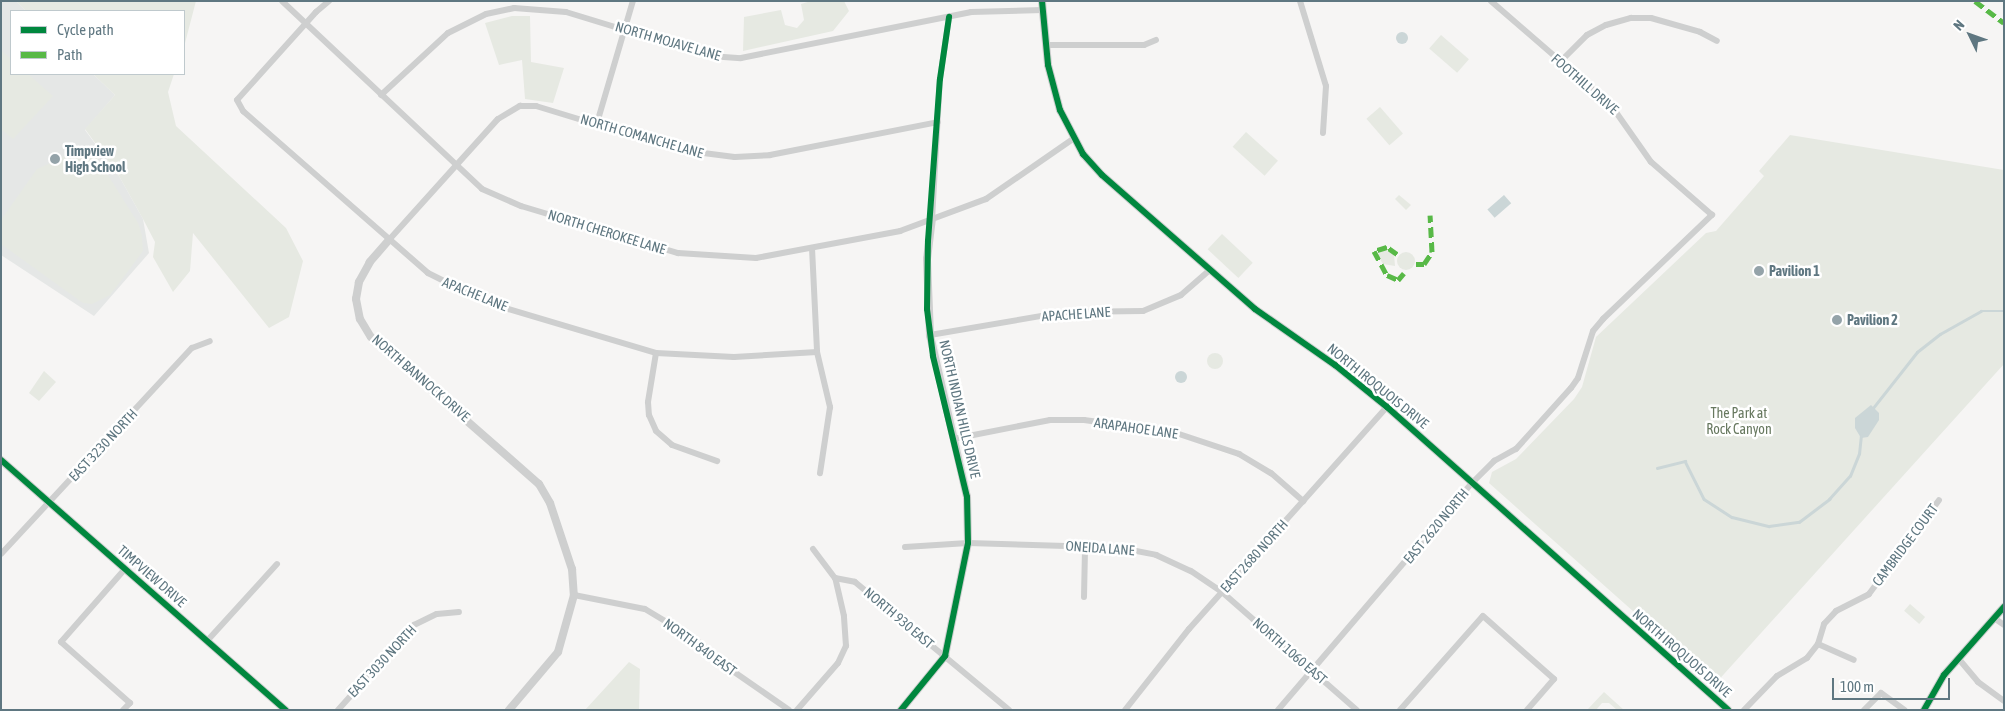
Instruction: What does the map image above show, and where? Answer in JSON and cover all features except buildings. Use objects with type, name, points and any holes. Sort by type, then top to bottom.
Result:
[{"type":"street","name":"NORTH CHEROKEE LANE","points":[[282,1],[304,25],[482,188],[500,197],[654,248],[731,258],[756,258],[900,231],[986,200],[1073,139]]},
{"type":"street","points":[[304,25],[329,1]]},
{"type":"street","points":[[597,123],[633,1]]},
{"type":"street","name":"NORTH IROQUOIS DRIVE","points":[[1042,1],[1051,80],[1073,139],[1102,175],[1262,314],[1336,365],[1387,407],[1728,710]]},
{"type":"street","points":[[1300,1],[1326,86],[1323,133]]},
{"type":"street","name":"FOOTHILL DRIVE","points":[[1491,1],[1611,105],[1623,118],[1651,162],[1712,215]]},
{"type":"street","name":"NORTH MOJAVE LANE","points":[[381,95],[438,39],[486,14],[514,8],[550,9],[624,29],[710,56],[741,58],[971,12],[1043,10]]},
{"type":"street","name":"NORTH INDIAN HILLS DRIVE","points":[[945,656],[968,543],[967,497],[930,335],[927,259],[949,17]]},
{"type":"street","points":[[1560,62],[1587,35],[1606,24],[1631,18],[1651,18],[1700,32],[1717,41]]},
{"type":"street","name":"APACHE LANE","points":[[304,25],[237,100],[243,111],[388,241],[428,273],[473,296],[656,353],[734,357],[817,352]]},
{"type":"street","points":[[1046,45],[1144,46],[1156,40]]},
{"type":"street","name":"NORTH COMANCHE LANE","points":[[458,165],[498,118],[520,106],[536,106],[597,123],[680,150],[735,157],[770,155],[938,122]]},
{"type":"street","name":"NORTH BANNOCK DRIVE","points":[[458,165],[370,262],[359,282],[356,299],[360,319],[371,337],[539,484],[550,503],[572,569],[574,595]]},
{"type":"street","name":"EAST 2620 NORTH","points":[[1278,710],[1473,482],[1494,461],[1516,449],[1571,388],[1578,378],[1593,331],[1603,319],[1712,215]]},
{"type":"street","points":[[812,248],[817,352],[830,407],[820,473]]},
{"type":"street","name":"APACHE LANE","points":[[930,335],[1065,312],[1143,311],[1181,295],[1210,270]]},
{"type":"street","name":"EAST 3230 NORTH","points":[[1,554],[192,348],[210,341]]},
{"type":"street","points":[[656,353],[648,402],[649,415],[656,431],[672,445],[718,461]]},
{"type":"street","name":"EAST 2680 NORTH","points":[[1125,710],[1222,592],[1387,407]]},
{"type":"street","name":"ARAPAHOE LANE","points":[[953,439],[1030,423],[1068,420],[1173,432],[1238,454],[1271,473],[1303,501]]},
{"type":"street","name":"TIMPVIEW DRIVE","points":[[1,460],[286,710]]},
{"type":"street","name":"CAMBRIDGE COURT","points":[[1744,710],[1764,687],[1807,658],[1818,644],[1824,624],[1836,610],[1869,594],[1939,500]]},
{"type":"street","name":"ONEIDA LANE","points":[[905,547],[968,543],[1126,549],[1156,555],[1191,571],[1222,592]]},
{"type":"street","points":[[1084,597],[1085,548]]},
{"type":"street","points":[[797,710],[838,663],[846,646],[844,616],[835,578],[813,549]]},
{"type":"street","points":[[207,641],[277,564]]},
{"type":"street","points":[[123,710],[130,703],[60,642],[126,569]]},
{"type":"street","name":"NORTH 930 EAST","points":[[835,578],[856,582],[1009,710]]},
{"type":"street","name":"NORTH 1060 EAST","points":[[1222,592],[1357,710]]},
{"type":"street","points":[[509,710],[558,652],[574,595]]},
{"type":"street","name":"NORTH 840 EAST","points":[[574,595],[645,609],[695,639],[727,667],[789,710]]},
{"type":"street","points":[[1924,710],[1958,658],[2004,606]]},
{"type":"street","name":"EAST 3030 NORTH","points":[[338,710],[414,625],[437,614],[459,612]]},
{"type":"street","points":[[1400,710],[1483,616],[1554,679],[1527,710]]},
{"type":"street","points":[[1994,618],[2004,625]]},
{"type":"street","points":[[1818,644],[1854,660]]},
{"type":"street","points":[[902,710],[945,656]]},
{"type":"street","points":[[1958,658],[1978,682],[2004,701]]},
{"type":"street","points":[[1864,710],[1881,693],[1904,710]]},
{"type":"shaded area","name":"Timpview High School","points":[[1,1],[16,1],[25,10],[10,10],[10,75],[94,75],[115,95],[85,130],[119,176],[143,219],[149,253],[94,316],[1,255]]},
{"type":"shaded area","points":[[1402,32],[1408,38],[1402,44],[1396,38]]},
{"type":"shaded area","points":[[1504,195],[1511,203],[1495,218],[1487,209]]},
{"type":"shaded area","points":[[1183,371],[1186,372],[1186,382],[1179,383],[1176,382],[1175,375],[1176,372]]},
{"type":"shaded area","points":[[1871,405],[1879,413],[1879,420],[1868,437],[1861,438],[1855,428],[1855,418]]},
{"type":"green space","points":[[16,1],[196,1],[185,43],[185,10],[25,10]]},
{"type":"green space","points":[[811,1],[844,1],[849,11],[833,31],[743,51],[744,17],[781,10],[785,25],[797,28],[804,20],[801,4]]},
{"type":"green space","points":[[512,16],[530,16],[531,62],[564,68],[553,103],[525,99],[522,60],[499,65],[485,23]]},
{"type":"green space","points":[[1441,35],[1469,59],[1457,73],[1429,49]]},
{"type":"green space","points":[[1,50],[10,58],[10,75],[29,75],[53,96],[13,139],[1,129]]},
{"type":"green space","points":[[94,75],[174,75],[168,92],[176,126],[286,228],[303,261],[289,317],[269,328],[193,233],[190,271],[173,292],[153,257],[155,242],[143,219],[119,176],[85,129],[115,95]]},
{"type":"green space","points":[[1380,107],[1403,133],[1389,145],[1366,119]]},
{"type":"green space","points":[[1246,132],[1278,161],[1265,176],[1233,147]]},
{"type":"green space","name":"The Park at Rock Canyon","points":[[1790,135],[2004,170],[2004,364],[1715,684],[1489,483],[1492,472],[1516,459],[1574,399],[1582,387],[1596,337],[1706,233],[1716,231],[1764,176],[1759,171]]},
{"type":"green space","points":[[82,147],[94,153],[138,223],[142,236],[143,251],[110,295],[92,304],[83,303],[1,244],[1,220],[37,169],[62,158],[72,148]]},
{"type":"green space","points":[[1399,195],[1411,205],[1406,210],[1395,199]]},
{"type":"green space","points":[[1222,234],[1253,263],[1238,278],[1208,249]]},
{"type":"green space","points":[[1381,249],[1394,254],[1395,266],[1383,264],[1378,256]]},
{"type":"green space","points":[[1402,252],[1410,252],[1415,257],[1413,268],[1402,270],[1397,265],[1397,257]]},
{"type":"green space","points":[[1215,353],[1223,361],[1215,369],[1207,361]]},
{"type":"green space","points":[[44,371],[56,382],[39,401],[29,393]]},
{"type":"green space","points":[[1910,604],[1925,617],[1919,624],[1904,611]]},
{"type":"green space","points":[[629,662],[640,669],[639,710],[585,710]]},
{"type":"green space","points":[[1604,692],[1624,710],[1617,710],[1609,703],[1602,703],[1596,710],[1587,710]]},
{"type":"waterway","points":[[1873,408],[1917,352],[1940,334],[1981,311],[2004,311]]},
{"type":"waterway","points":[[1657,468],[1685,461],[1704,499],[1732,517],[1769,526],[1799,522],[1829,499],[1850,476],[1859,454],[1861,436]]},
{"type":"marked path","points":[[1975,1],[2004,23]]},
{"type":"marked path","points":[[1416,264],[1424,264],[1432,252],[1430,215]]},
{"type":"marked path","points":[[1397,254],[1387,247],[1374,251],[1387,275],[1398,280],[1404,273]]},
{"type":"cycle path","points":[[1042,1],[1048,65],[1060,110],[1083,154],[1102,175],[1255,309],[1335,365],[1387,407],[1728,710]]},
{"type":"cycle path","points":[[901,710],[945,656],[968,543],[967,497],[933,356],[927,309],[928,241],[940,79],[949,17]]},
{"type":"cycle path","points":[[1,460],[286,710]]},
{"type":"cycle path","points":[[1924,710],[1944,675],[2004,607]]},
{"type":"place","name":"Timpview High School","points":[[55,159]]},
{"type":"place","name":"Pavilion 1","points":[[1759,271]]},
{"type":"place","name":"Pavilion 2","points":[[1837,320]]}]
